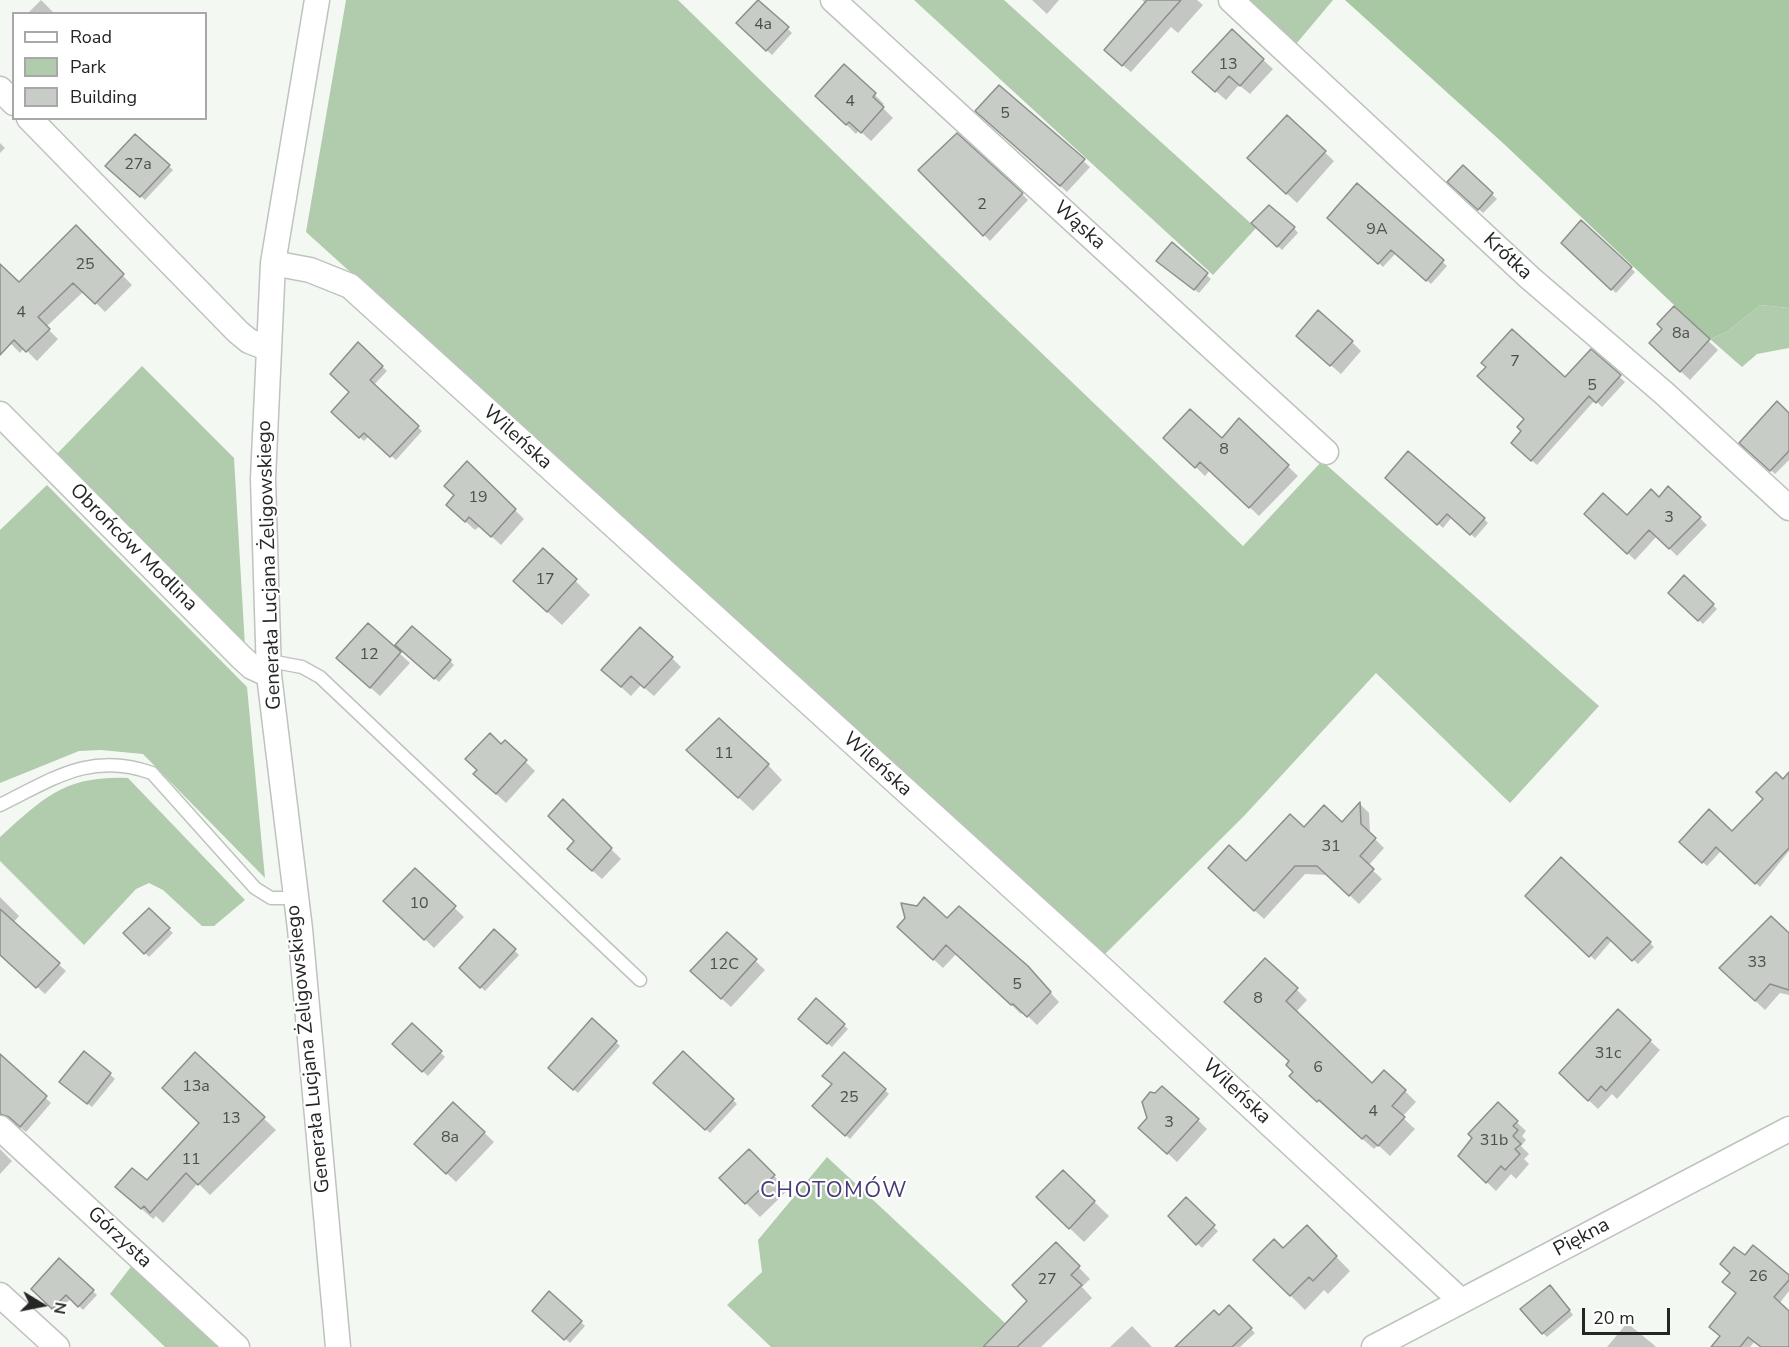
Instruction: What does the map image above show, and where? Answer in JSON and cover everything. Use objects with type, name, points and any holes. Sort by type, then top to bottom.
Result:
[{"type":"street","name":"Generała Lucjana Żeligowskiego","points":[[317,0],[273,263],[267,348],[263,479],[270,668],[295,898],[338,1347]]},
{"type":"street","name":"Wąska","points":[[833,0],[1326,452]]},
{"type":"street","name":"Krótka","points":[[1231,0],[1530,278],[1665,394],[1789,508]]},
{"type":"street","points":[[0,89],[12,101]]},
{"type":"street","points":[[31,120],[238,332],[249,341],[267,348]]},
{"type":"street","name":"Wileńska","points":[[273,263],[310,270],[350,286],[1089,956],[1461,1301]]},
{"type":"street","name":"Obrońców Modlina","points":[[0,414],[241,657],[252,667],[270,668]]},
{"type":"street","name":"Górzysta","points":[[0,1128],[237,1347]]},
{"type":"street","name":"Piękna","points":[[1374,1347],[1789,1129]]},
{"type":"street","points":[[0,1295],[57,1347]]},
{"type":"lane","points":[[270,668],[302,667],[320,677],[640,980]]},
{"type":"lane","points":[[0,805],[84,766],[132,766],[152,772],[255,888],[271,898],[295,898]]},
{"type":"green space","points":[[346,0],[678,0],[1243,546],[1322,461],[1599,706],[1510,803],[1376,673],[1244,816],[1105,954],[306,232]]},
{"type":"green space","points":[[914,0],[1004,0],[1256,228],[1213,275]]},
{"type":"green space","points":[[1242,0],[1333,0],[1291,50]]},
{"type":"green space","points":[[1345,0],[1789,0],[1789,308],[1760,305],[1727,332],[1710,339],[1504,144]]},
{"type":"green space","points":[[1760,305],[1789,308],[1789,348],[1757,354],[1742,367],[1710,339],[1727,332]]},
{"type":"green space","points":[[142,366],[234,458],[245,647],[54,457]]},
{"type":"green space","points":[[47,485],[247,687],[265,878],[143,754],[101,750],[79,751],[0,783],[0,530]]},
{"type":"green space","points":[[106,778],[128,778],[245,900],[214,926],[202,926],[163,890],[149,883],[136,889],[84,945],[0,861],[0,837],[43,800],[71,785]]},
{"type":"green space","points":[[827,1157],[1005,1323],[982,1347],[771,1347],[727,1305],[762,1272],[758,1240]]},
{"type":"green space","points":[[133,1264],[222,1347],[165,1347],[110,1294]]},
{"type":"building","points":[[758,0],[789,27],[766,51],[736,23]]},
{"type":"building","points":[[1147,0],[1181,0],[1122,66],[1104,50]]},
{"type":"building","points":[[1232,29],[1264,59],[1240,86],[1229,76],[1215,92],[1192,72]]},
{"type":"building","points":[[844,64],[876,93],[873,97],[884,107],[861,133],[849,122],[846,125],[815,96]]},
{"type":"building","points":[[999,85],[1085,159],[1060,186],[975,111]]},
{"type":"building","points":[[1287,115],[1326,151],[1286,194],[1247,158]]},
{"type":"building","points":[[957,133],[1023,193],[983,236],[918,170]]},
{"type":"building","points":[[135,134],[170,165],[140,197],[105,166]]},
{"type":"building","points":[[1463,165],[1493,193],[1478,210],[1447,182]]},
{"type":"building","points":[[1357,183],[1444,260],[1426,281],[1391,250],[1378,264],[1327,218]]},
{"type":"building","points":[[1269,205],[1295,227],[1277,247],[1251,223]]},
{"type":"building","points":[[1581,220],[1632,267],[1611,290],[1561,243]]},
{"type":"building","points":[[76,225],[124,274],[95,304],[73,283],[38,317],[50,329],[26,352],[14,340],[0,355],[0,264],[19,282]]},
{"type":"building","points":[[1172,242],[1208,273],[1194,290],[1156,261]]},
{"type":"building","points":[[1674,306],[1710,339],[1680,372],[1649,343],[1662,329],[1657,324]]},
{"type":"building","points":[[1318,310],[1353,341],[1330,366],[1296,336]]},
{"type":"building","points":[[1512,329],[1565,377],[1591,349],[1621,375],[1596,403],[1589,396],[1531,461],[1511,443],[1521,431],[1517,427],[1524,419],[1477,376],[1486,367],[1481,363]]},
{"type":"building","points":[[358,342],[383,366],[370,380],[419,426],[390,457],[364,433],[359,438],[331,412],[349,392],[330,374]]},
{"type":"building","points":[[1777,401],[1789,413],[1789,451],[1770,471],[1739,443]]},
{"type":"building","points":[[1190,409],[1222,438],[1239,418],[1289,465],[1249,508],[1200,462],[1195,468],[1163,438]]},
{"type":"building","points":[[1408,451],[1485,518],[1470,535],[1447,514],[1437,525],[1385,478]]},
{"type":"building","points":[[467,461],[516,509],[491,537],[469,517],[465,522],[446,505],[454,495],[444,486]]},
{"type":"building","points":[[1668,486],[1701,517],[1669,549],[1649,530],[1627,554],[1584,514],[1603,493],[1627,515],[1651,489],[1659,497]]},
{"type":"building","points":[[543,548],[577,579],[547,612],[513,581]]},
{"type":"building","points":[[1684,575],[1714,604],[1698,621],[1668,593]]},
{"type":"building","points":[[368,623],[401,652],[370,688],[336,658]]},
{"type":"building","points":[[412,626],[451,660],[434,679],[395,645]]},
{"type":"building","points":[[640,627],[673,657],[644,688],[631,676],[621,687],[601,670]]},
{"type":"building","points":[[719,718],[769,764],[738,798],[686,750]]},
{"type":"building","points":[[490,733],[501,744],[505,740],[527,760],[496,794],[473,774],[477,770],[465,759]]},
{"type":"building","points":[[1776,772],[1783,779],[1789,772],[1789,848],[1755,884],[1716,847],[1702,863],[1679,842],[1709,809],[1732,831],[1763,799],[1756,792]]},
{"type":"building","points":[[563,799],[612,848],[592,871],[567,849],[574,841],[548,816]]},
{"type":"building","points":[[1360,802],[1361,824],[1376,838],[1360,856],[1374,869],[1349,896],[1317,866],[1295,866],[1254,911],[1208,868],[1229,845],[1246,861],[1290,814],[1304,827],[1324,805],[1342,822]]},
{"type":"building","points":[[1561,857],[1651,942],[1632,961],[1607,937],[1589,957],[1525,896]]},
{"type":"building","points":[[415,868],[456,906],[424,940],[383,901]]},
{"type":"building","points":[[924,897],[947,918],[959,906],[1028,966],[1051,992],[1027,1017],[946,945],[933,960],[897,927],[905,918],[901,903],[917,906]]},
{"type":"building","points":[[149,908],[170,928],[144,954],[123,933]]},
{"type":"building","points":[[0,909],[60,963],[36,988],[0,955]]},
{"type":"building","points":[[1771,916],[1789,933],[1789,990],[1770,984],[1755,1001],[1719,968]]},
{"type":"building","points":[[494,929],[516,949],[480,988],[459,968]]},
{"type":"building","points":[[727,932],[757,959],[721,999],[690,971]]},
{"type":"building","points":[[1265,958],[1298,988],[1286,1001],[1372,1083],[1384,1070],[1406,1090],[1392,1106],[1405,1117],[1378,1146],[1366,1135],[1362,1139],[1289,1076],[1293,1072],[1286,1065],[1289,1061],[1224,1002]]},
{"type":"building","points":[[816,998],[845,1024],[827,1044],[798,1019]]},
{"type":"building","points":[[1618,1009],[1651,1040],[1606,1091],[1601,1086],[1588,1101],[1559,1073]]},
{"type":"building","points":[[592,1018],[617,1041],[573,1090],[548,1068]]},
{"type":"building","points":[[412,1023],[442,1051],[422,1072],[392,1044]]},
{"type":"building","points":[[84,1051],[111,1073],[87,1104],[59,1082]]},
{"type":"building","points":[[683,1051],[734,1099],[705,1130],[653,1083]]},
{"type":"building","points":[[195,1052],[265,1117],[198,1185],[186,1173],[150,1213],[144,1206],[141,1209],[115,1187],[132,1168],[147,1180],[199,1123],[162,1088]]},
{"type":"building","points":[[844,1052],[886,1089],[845,1136],[812,1106],[832,1084],[822,1076]]},
{"type":"building","points":[[0,1054],[47,1096],[20,1127],[9,1117],[0,1114]]},
{"type":"building","points":[[1162,1086],[1199,1119],[1167,1154],[1138,1128],[1147,1118],[1142,1102],[1150,1092],[1155,1093]]},
{"type":"building","points":[[453,1102],[485,1132],[446,1174],[414,1144]]},
{"type":"building","points":[[1498,1102],[1518,1121],[1513,1126],[1518,1130],[1513,1136],[1521,1144],[1515,1149],[1520,1154],[1505,1170],[1501,1166],[1486,1183],[1458,1156],[1472,1138],[1468,1134]]},
{"type":"building","points":[[749,1149],[775,1175],[745,1204],[719,1178]]},
{"type":"building","points":[[1063,1170],[1095,1201],[1069,1229],[1036,1197]]},
{"type":"building","points":[[1186,1197],[1215,1225],[1196,1245],[1168,1216]]},
{"type":"building","points":[[1307,1225],[1337,1256],[1313,1281],[1309,1277],[1290,1296],[1253,1260],[1274,1239],[1283,1248]]},
{"type":"building","points":[[1056,1242],[1080,1266],[1071,1275],[1082,1285],[1017,1347],[983,1347],[1027,1301],[1012,1285]]},
{"type":"building","points":[[1753,1245],[1789,1275],[1789,1280],[1774,1297],[1789,1311],[1789,1347],[1761,1347],[1748,1337],[1740,1347],[1711,1347],[1720,1336],[1709,1327],[1736,1293],[1722,1282],[1730,1273],[1720,1264],[1734,1247],[1745,1255]]},
{"type":"building","points":[[59,1258],[94,1290],[78,1307],[66,1295],[52,1309],[31,1289]]},
{"type":"building","points":[[1550,1285],[1570,1310],[1542,1334],[1520,1309]]},
{"type":"building","points":[[549,1291],[582,1321],[564,1340],[532,1311]]},
{"type":"building","points":[[1229,1305],[1252,1328],[1232,1347],[1175,1347],[1214,1310],[1219,1315]]},
{"type":"district","name":"CHOTOMÓW","points":[[834,1192]]}]
